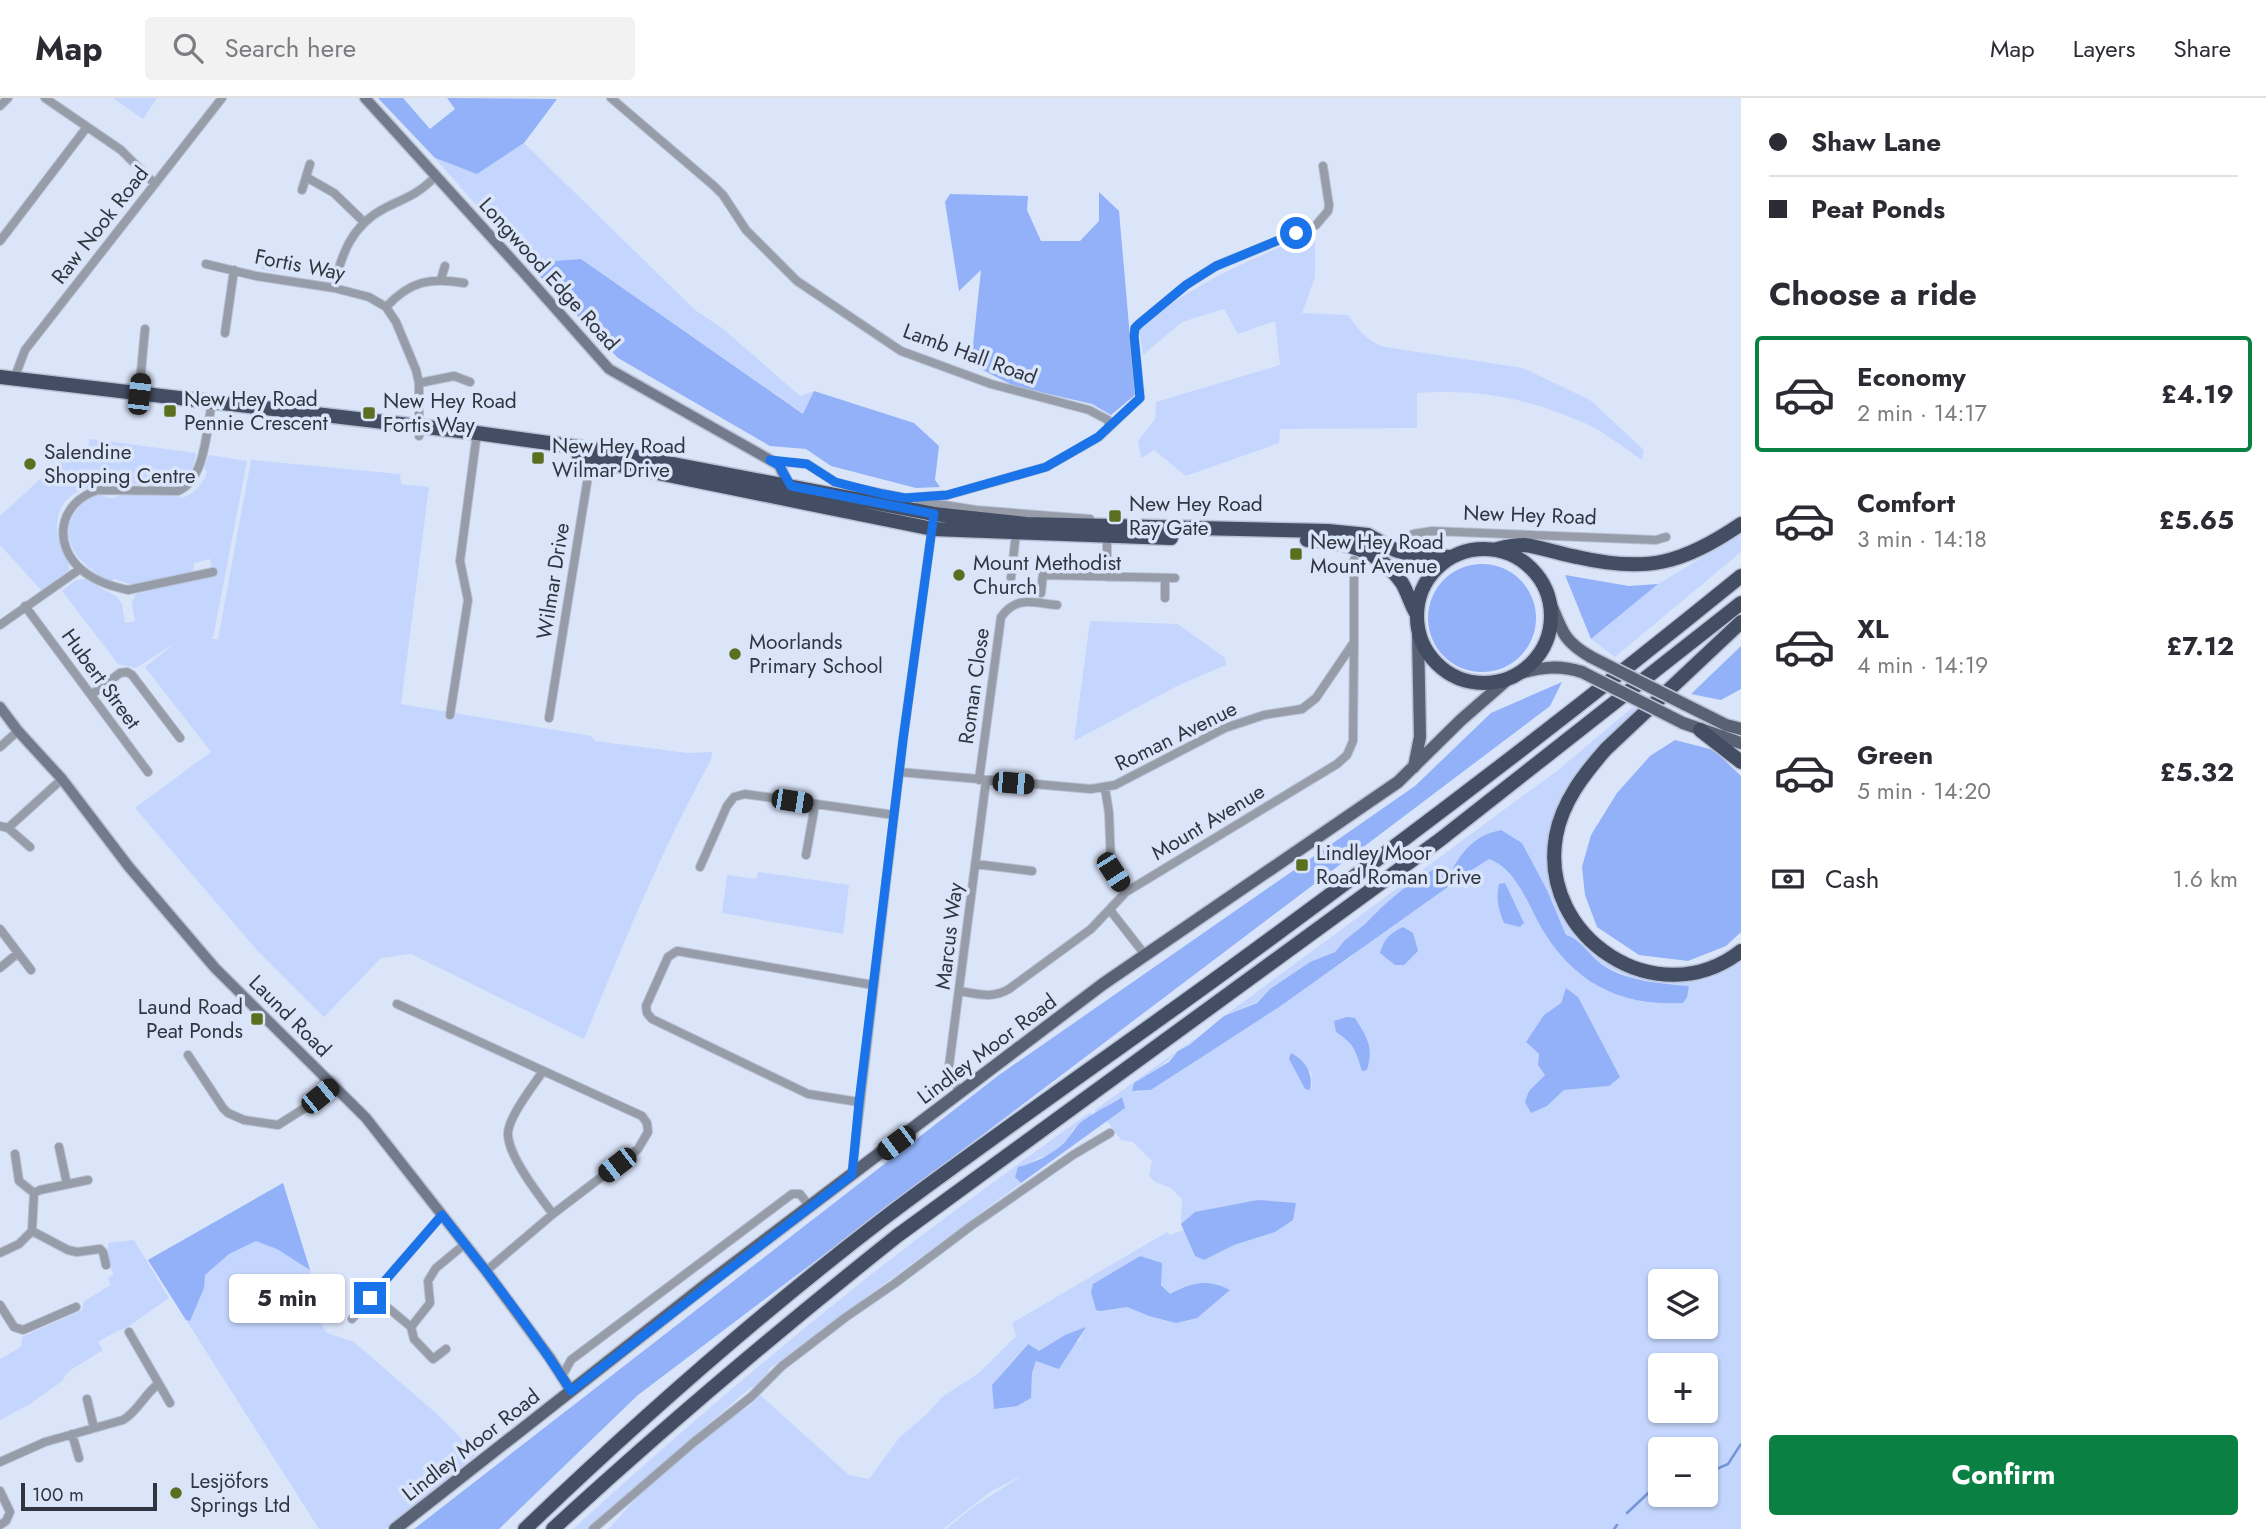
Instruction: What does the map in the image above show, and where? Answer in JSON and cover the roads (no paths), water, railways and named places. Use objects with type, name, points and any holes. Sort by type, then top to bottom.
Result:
[{"type":"highway","points":[[7,378],[273,409],[592,454],[792,494],[933,529],[1322,541],[1368,551],[1386,565],[1401,583],[1416,613]]},
{"type":"highway","points":[[792,494],[1026,524],[1328,531],[1368,535],[1395,550],[1407,553],[1449,557]]},
{"type":"highway","points":[[1495,549],[1520,558],[1544,584],[1550,601],[1551,628],[1545,645],[1533,662],[1514,676],[1488,683],[1466,681],[1448,674],[1435,663],[1418,634],[1416,613],[1423,586],[1429,576],[1449,557],[1472,549],[1523,545],[1606,564],[1654,564],[1679,559],[1698,551],[1741,524]]},
{"type":"highway","points":[[1401,583],[1407,553]]},
{"type":"highway","points":[[525,1529],[616,1442],[797,1288],[882,1220],[1419,829],[1595,694],[1741,576]]},
{"type":"highway","points":[[553,1529],[633,1456],[834,1285],[897,1236],[1441,839],[1741,603]]},
{"type":"highway","points":[[1741,622],[1592,765],[1564,809],[1556,835],[1554,855],[1559,888],[1573,921],[1595,946],[1612,958],[1645,971],[1681,973],[1716,965],[1741,951]]},
{"type":"highway","points":[[1700,730],[1741,762]]},
{"type":"main road","points":[[1550,601],[1564,635],[1576,649],[1727,725],[1741,729]]},
{"type":"main road","points":[[1414,768],[1420,737],[1418,634]]},
{"type":"main road","points":[[1514,676],[1542,667],[1563,666],[1683,723],[1741,743]]},
{"type":"main road","name":"Lindley Moor Road","points":[[395,1529],[1103,984],[1380,795],[1414,768],[1461,720],[1514,676]]},
{"type":"street","points":[[0,106],[8,98]]},
{"type":"street","points":[[45,98],[121,150],[155,184]]},
{"type":"street","name":"Raw Nook Road","points":[[7,378],[24,350],[222,98]]},
{"type":"street","name":"Longwood Edge Road","points":[[365,98],[608,369],[779,465],[792,494]]},
{"type":"street","name":"Lamb Hall Road","points":[[611,98],[714,186],[746,230],[797,281],[865,328],[901,351],[991,384],[1088,410],[1108,420],[1110,426]]},
{"type":"street","points":[[0,241],[87,127]]},
{"type":"street","points":[[302,190],[310,164]]},
{"type":"street","points":[[905,498],[947,495],[1046,467],[1098,437],[1140,398],[1135,328],[1165,301],[1216,266],[1316,225],[1328,211],[1329,205],[1323,166]]},
{"type":"street","points":[[306,177],[334,193],[364,222]]},
{"type":"street","points":[[334,288],[343,253],[354,233],[364,222],[380,211],[419,193],[435,177]]},
{"type":"street","name":"Fortis Way","points":[[206,264],[334,288],[369,298],[386,307]]},
{"type":"street","points":[[441,279],[444,266]]},
{"type":"street","points":[[225,333],[234,270]]},
{"type":"street","points":[[419,431],[419,383],[416,370],[396,322],[386,307],[395,297],[411,287],[441,279],[464,283]]},
{"type":"street","points":[[139,394],[145,329]]},
{"type":"street","points":[[419,383],[454,376],[470,382]]},
{"type":"street","points":[[212,403],[198,472],[187,487],[167,492],[98,490],[86,494],[68,510],[63,533],[66,545],[80,569],[104,584],[128,590],[213,572]]},
{"type":"street","points":[[450,715],[468,600],[460,561],[476,438]]},
{"type":"street","name":"Wilmar Drive","points":[[549,718],[592,454]]},
{"type":"street","points":[[754,486],[770,460],[807,464],[835,482],[905,498],[976,510],[1167,528]]},
{"type":"street","points":[[852,1175],[899,772],[934,514]]},
{"type":"street","name":"New Hey Road","points":[[1407,553],[1413,534],[1432,531],[1656,540],[1666,537]]},
{"type":"street","points":[[1011,578],[1016,533]]},
{"type":"street","points":[[1107,536],[1107,576]]},
{"type":"street","points":[[1354,560],[1354,642]]},
{"type":"street","points":[[1041,593],[1044,564]]},
{"type":"street","points":[[0,625],[80,569]]},
{"type":"street","points":[[1042,575],[1170,578],[1165,598]]},
{"type":"street","name":"Roman Close","points":[[983,780],[1001,617],[1009,606],[1021,602],[1057,606]]},
{"type":"street","name":"Hubert Street","points":[[25,606],[148,772]]},
{"type":"street","name":"Roman Avenue","points":[[899,772],[1105,788],[1244,720],[1302,709],[1316,698],[1354,642]]},
{"type":"street","name":"Mount Avenue","points":[[959,991],[1000,995],[1091,929],[1126,892],[1337,764],[1347,755],[1353,741],[1354,642]]},
{"type":"street","points":[[91,695],[120,673],[127,672],[180,738]]},
{"type":"street","name":"Laund Road","points":[[0,707],[62,779],[129,867],[215,968],[366,1118],[486,1271],[571,1391]]},
{"type":"street","points":[[0,747],[18,731]]},
{"type":"street","points":[[30,847],[4,827],[62,779]]},
{"type":"street","name":"Marcus Way","points":[[961,1093],[949,1076],[949,1066],[983,780]]},
{"type":"street","points":[[1105,788],[1111,865],[1126,892]]},
{"type":"street","points":[[700,867],[727,806],[734,797],[745,794],[894,815]]},
{"type":"street","points":[[806,855],[815,805]]},
{"type":"street","points":[[975,864],[1032,871]]},
{"type":"street","points":[[1110,910],[1146,956]]},
{"type":"street","points":[[0,929],[32,970]]},
{"type":"street","points":[[859,1102],[808,1094],[652,1019],[646,1006],[668,957],[677,951],[873,985]]},
{"type":"street","points":[[0,968],[19,953]]},
{"type":"street","points":[[397,1004],[642,1116],[647,1123],[648,1132],[638,1149],[553,1214],[486,1271]]},
{"type":"street","points":[[188,1055],[223,1108],[244,1121],[278,1125],[308,1106],[332,1086]]},
{"type":"street","points":[[542,1071],[511,1122],[508,1133],[509,1142],[527,1179],[553,1214]]},
{"type":"street","points":[[593,1529],[751,1397],[782,1366],[971,1226],[1073,1155],[1110,1133]]},
{"type":"street","points":[[59,1147],[67,1184]]},
{"type":"street","points":[[15,1154],[19,1181],[34,1193]]},
{"type":"street","points":[[34,1193],[88,1180]]},
{"type":"street","points":[[0,1254],[19,1244],[32,1231],[34,1193]]},
{"type":"street","points":[[562,1376],[571,1360],[792,1194],[800,1194],[810,1207]]},
{"type":"street","points":[[352,1319],[442,1215]]},
{"type":"street","points":[[32,1231],[68,1250],[76,1252],[100,1249],[106,1265]]},
{"type":"street","points":[[411,1327],[430,1303],[428,1281],[436,1268],[465,1244]]},
{"type":"street","points":[[382,1302],[411,1327],[414,1339],[433,1359],[446,1349]]},
{"type":"street","points":[[0,1305],[14,1327],[23,1330],[76,1307]]},
{"type":"street","points":[[129,1332],[170,1403]]},
{"type":"street","points":[[0,1462],[45,1442],[123,1420],[131,1415],[147,1392],[158,1384]]},
{"type":"street","points":[[87,1399],[94,1428]]},
{"type":"street","points":[[72,1434],[79,1458]]},
{"type":"street","points":[[0,1492],[10,1512],[6,1521],[0,1525]]},
{"type":"waterway","points":[[1718,1468],[1728,1464],[1741,1444]]},
{"type":"waterway","points":[[1627,1513],[1648,1493]]},
{"type":"waterway","points":[[1614,1529],[1617,1525]]},
{"type":"place","name":"New Hey Road Pennie Crescent","points":[[170,411]]},
{"type":"place","name":"New Hey Road Fortis Way","points":[[369,413]]},
{"type":"place","name":"New Hey Road Wilmar Drive","points":[[538,458]]},
{"type":"place","name":"Salendine Shopping Centre","points":[[30,464]]},
{"type":"place","name":"New Hey Road Ray Gate","points":[[1115,516]]},
{"type":"place","name":"New Hey Road Mount Avenue","points":[[1296,554]]},
{"type":"place","name":"Mount Methodist Church","points":[[959,575]]},
{"type":"place","name":"Moorlands Primary School","points":[[735,654]]},
{"type":"place","name":"Lindley Moor Road Roman Drive","points":[[1302,865]]},
{"type":"place","name":"Laund Road Peat Ponds","points":[[257,1019]]},
{"type":"place","name":"Lesjöfors Springs Ltd","points":[[176,1493]]}]
